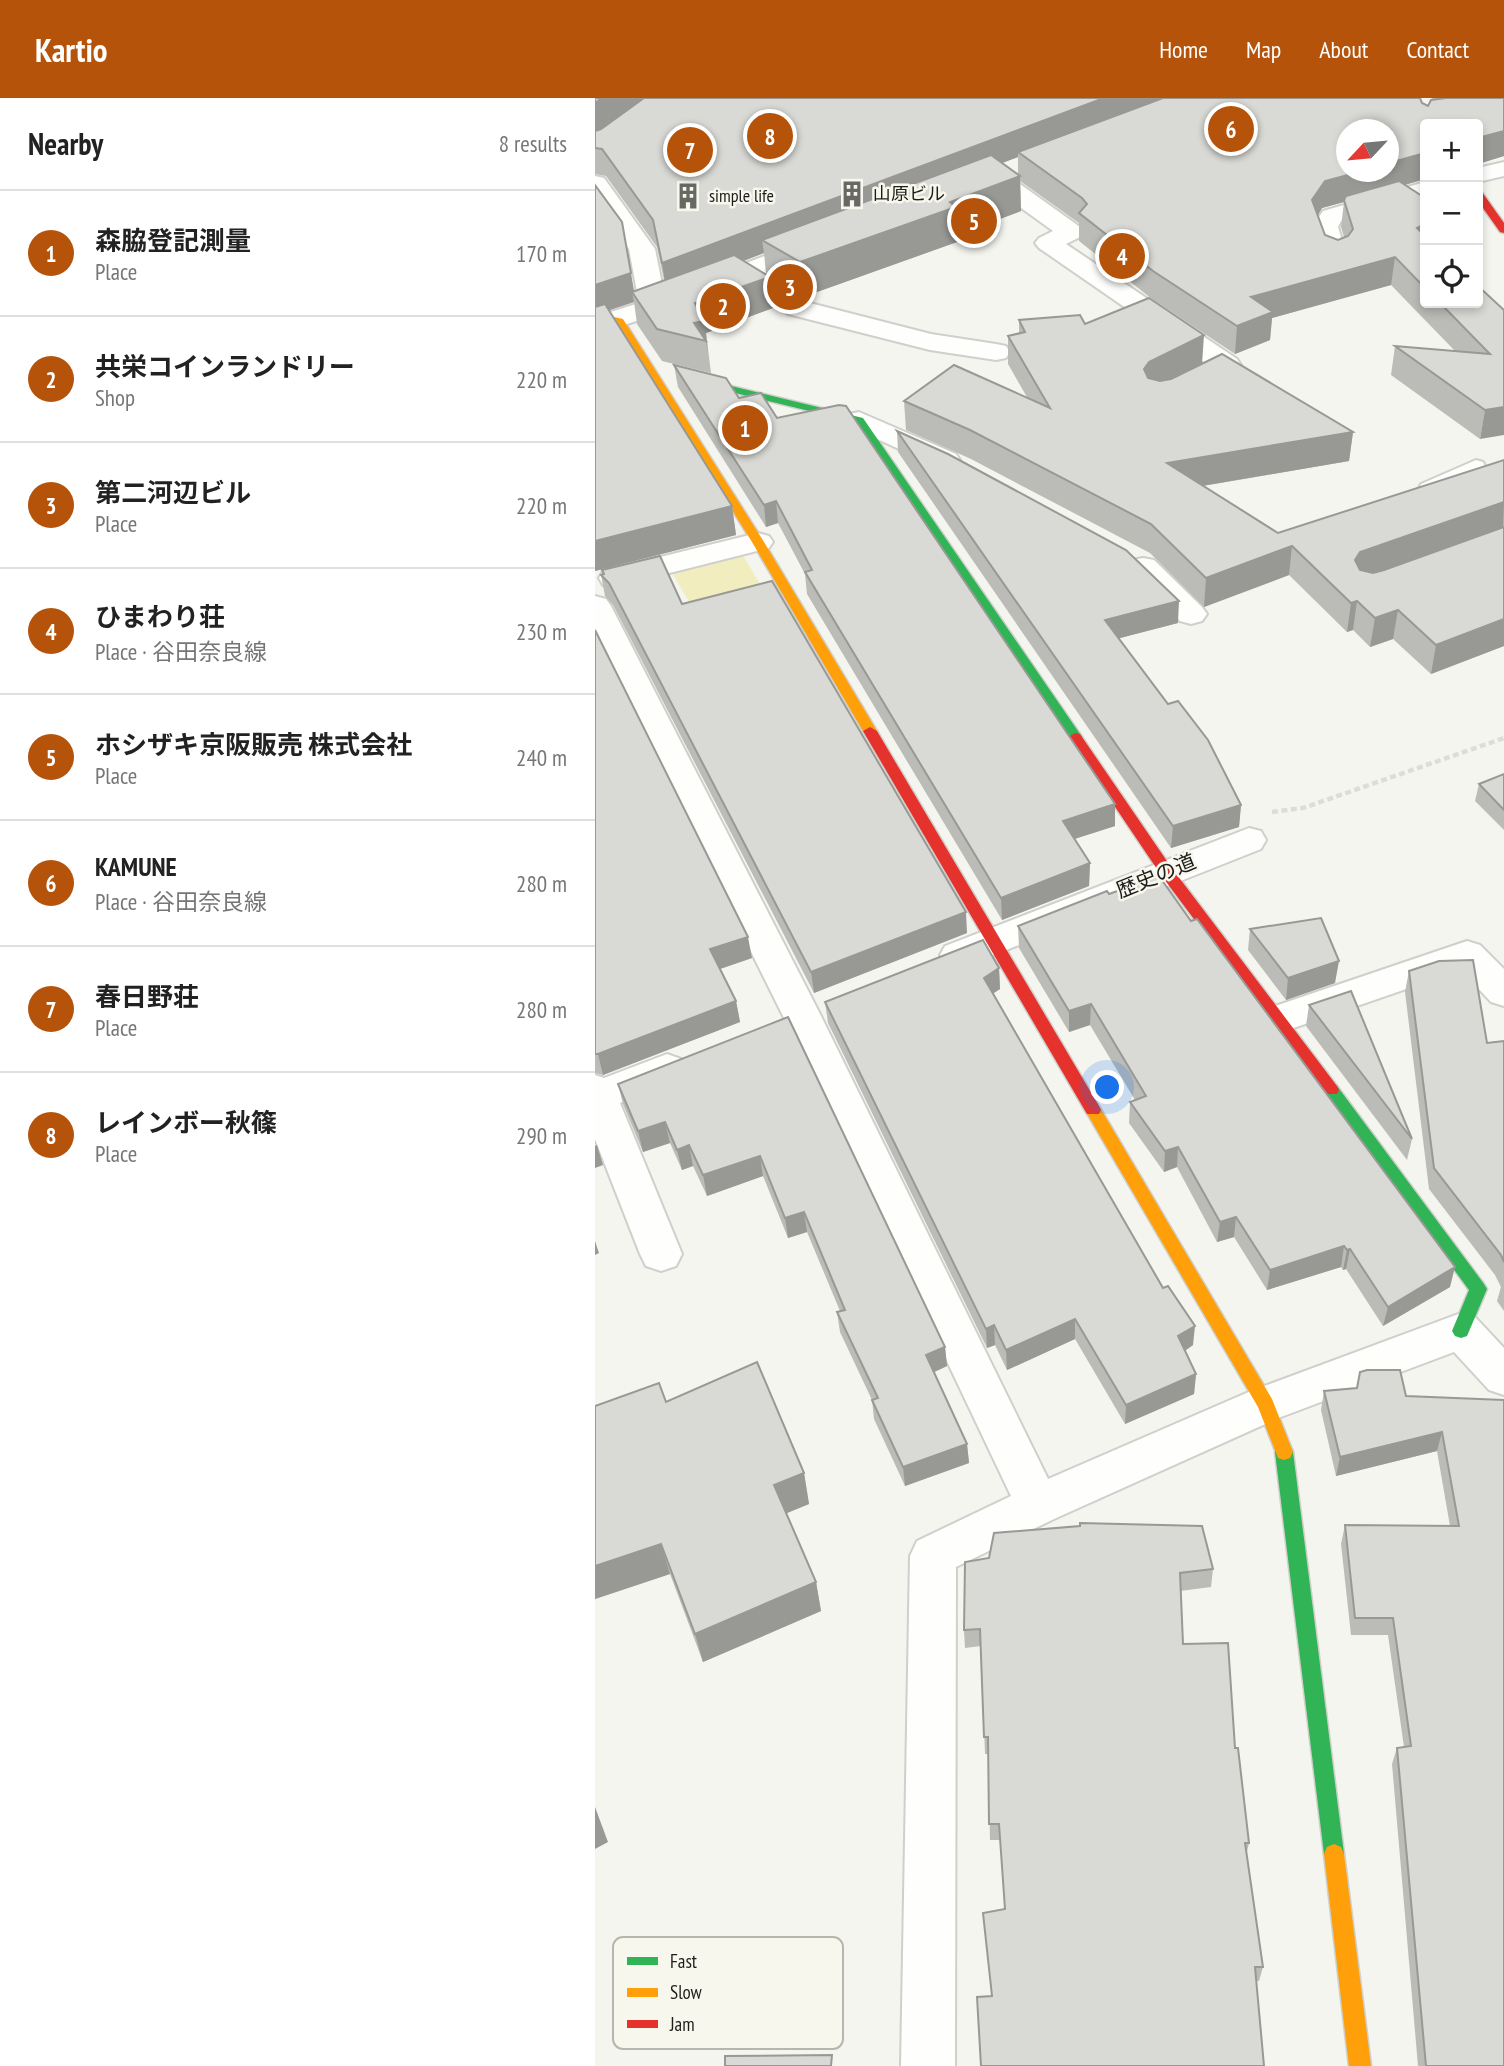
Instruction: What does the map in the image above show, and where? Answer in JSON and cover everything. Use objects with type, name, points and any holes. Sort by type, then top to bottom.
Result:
[{"type":"street","points":[[1483,173],[1504,169]]},
{"type":"street","points":[[969,187],[1006,173],[1071,232],[1048,243],[1227,365],[1171,393]]},
{"type":"street","points":[[595,183],[642,249],[653,307]]},
{"type":"street","points":[[1334,257],[1325,227],[1332,216],[1420,190]]},
{"type":"street","points":[[1483,201],[1504,230]]},
{"type":"street","points":[[841,235],[653,307],[606,322],[649,369],[758,541],[1266,1404],[1284,1452],[1360,2066]]},
{"type":"street","points":[[738,274],[797,308],[930,342],[996,352]]},
{"type":"street","points":[[649,369],[859,421],[972,473]]},
{"type":"street","points":[[859,421],[1166,871],[1279,1018],[1478,1289],[1461,1331],[1266,1404],[1038,1505],[933,1556],[928,2066]]},
{"type":"street","points":[[595,583],[758,541]]},
{"type":"street","points":[[1114,549],[1138,562],[1191,614]]},
{"type":"street","points":[[595,606],[802,1016],[1038,1505]]},
{"type":"street","name":"歴史の道","points":[[928,966],[1249,839]]},
{"type":"street","points":[[1279,1018],[1467,954],[1504,992]]},
{"type":"street","points":[[661,1254],[596,1094],[700,1056]]},
{"type":"street","points":[[1461,1331],[1504,1377]]},
{"type":"lane","points":[[1416,494],[1476,467]]},
{"type":"path","points":[[1249,839],[1249,814],[1303,808],[1497,738],[1504,738]]},
{"type":"shaded area","points":[[741,552],[769,599],[699,619],[671,571]]},
{"type":"building","points":[[644,98],[1104,98],[662,263],[653,220],[602,149],[595,148],[595,131]]},
{"type":"building","points":[[1163,98],[1420,98],[1422,103],[1428,106],[1431,100],[1446,98],[1504,98],[1504,131],[1483,137],[1483,119],[1420,119],[1420,154],[1399,160],[1399,119],[1336,119],[1336,178],[1325,181],[1312,200],[1325,235],[1338,240],[1348,236],[1353,229],[1344,200],[1346,196],[1399,181],[1420,195],[1420,226],[1417,228],[1420,231],[1420,283],[1395,257],[1251,297],[1273,312],[1237,326],[1153,271],[1079,213],[1087,204],[1082,198],[1018,152]]},
{"type":"building","points":[[991,155],[1020,176],[950,202],[956,207],[800,262],[762,240]]},
{"type":"building","points":[[595,185],[622,222],[631,273],[595,285]]},
{"type":"building","points":[[734,255],[770,277],[695,303],[704,321],[694,323],[706,341],[657,329],[632,292]]},
{"type":"building","points":[[1483,291],[1504,310],[1504,407],[1485,410],[1395,346],[1490,354],[1445,308],[1483,308]]},
{"type":"building","points":[[1149,298],[1204,335],[1149,362],[1144,369],[1148,378],[1160,381],[1171,379],[1222,354],[1353,432],[1167,463],[1278,533],[1504,460],[1504,502],[1360,552],[1355,560],[1360,570],[1373,573],[1504,527],[1504,619],[1436,645],[1398,610],[1375,618],[1357,601],[1351,603],[1292,546],[1206,578],[1151,524],[970,430],[904,401],[954,365],[1050,408],[1008,336],[1025,332],[1019,320],[1080,315],[1085,324]]},
{"type":"building","points":[[605,304],[732,506],[595,541],[595,307]]},
{"type":"building","points":[[674,365],[726,378],[739,398],[761,393],[777,418],[839,405],[846,406],[1115,804],[1063,821],[1090,863],[1001,898],[805,572],[812,570],[776,501],[764,505]]},
{"type":"building","points":[[897,431],[948,454],[1126,550],[1179,601],[1105,620],[1168,704],[1178,701],[1208,740],[1241,805],[1173,826]]},
{"type":"building","points":[[660,556],[682,604],[772,581],[966,912],[811,972],[609,583],[601,575],[604,574],[602,570]]},
{"type":"building","points":[[595,630],[748,937],[710,949],[736,1001],[598,1054],[595,1054]]},
{"type":"building","points":[[1504,774],[1504,810],[1479,784]]},
{"type":"building","points":[[1159,876],[1191,921],[1197,919],[1455,1267],[1388,1307],[1350,1249],[1347,1250],[1344,1246],[1270,1270],[1236,1217],[1220,1222],[1178,1147],[1165,1151],[1130,1102],[1146,1096],[1091,1004],[1069,1011],[1018,926],[1107,891],[1109,894]]},
{"type":"building","points":[[1321,918],[1339,961],[1288,978],[1250,929]]},
{"type":"building","points":[[983,940],[999,968],[984,978],[1163,1288],[1168,1286],[1195,1326],[1178,1336],[1196,1374],[1126,1405],[1075,1319],[1006,1350],[994,1325],[986,1329],[825,1002]]},
{"type":"building","points":[[1473,960],[1487,1043],[1504,1041],[1504,1262],[1434,1168],[1409,971],[1439,961]]},
{"type":"building","points":[[1351,991],[1412,1139],[1309,1005]]},
{"type":"building","points":[[788,1017],[945,1347],[926,1355],[967,1444],[903,1467],[872,1400],[878,1398],[837,1312],[845,1310],[804,1212],[785,1218],[760,1156],[703,1175],[689,1145],[677,1150],[665,1122],[638,1131],[618,1084]]},
{"type":"building","points":[[757,1362],[804,1473],[774,1485],[816,1582],[695,1634],[661,1544],[595,1566],[595,1406],[659,1383],[666,1402]]},
{"type":"building","points":[[1400,1370],[1406,1396],[1504,1400],[1504,2066],[1426,2066],[1397,1748],[1411,1746],[1393,1618],[1355,1618],[1345,1525],[1459,1526],[1442,1432],[1340,1457],[1324,1391],[1357,1388],[1360,1372]]},
{"type":"building","points":[[1080,1523],[1202,1526],[1213,1569],[1180,1573],[1183,1644],[1228,1643],[1235,1748],[1238,1748],[1249,1843],[1245,1843],[1263,1967],[1255,1967],[1264,2066],[981,2066],[977,1997],[992,1996],[983,1913],[1005,1909],[999,1824],[989,1824],[988,1737],[984,1737],[980,1629],[964,1630],[965,1562],[989,1558],[994,1533],[1080,1526]]},
{"type":"building","points":[[832,2055],[831,2066],[725,2066],[725,2056]]},
{"type":"traffic: fast","points":[[682,377],[859,420],[1075,737]]},
{"type":"traffic: fast","points":[[1331,1090],[1478,1289],[1461,1331]]},
{"type":"traffic: fast","points":[[1284,1452],[1334,1854]]},
{"type":"traffic: slow","points":[[618,319],[758,542],[870,731]]},
{"type":"traffic: slow","points":[[1093,1110],[1266,1404],[1284,1452]]},
{"type":"traffic: slow","points":[[1334,1854],[1360,2066]]},
{"type":"traffic: jam","points":[[1483,201],[1504,230]]},
{"type":"traffic: jam","points":[[870,731],[1093,1110]]},
{"type":"traffic: jam","points":[[1075,737],[1166,871],[1331,1090]]},
{"type":"place","name":"KAMUNE","points":[[1231,129]]},
{"type":"place","name":"レインボー秋篠","points":[[770,136]]},
{"type":"place","name":"春日野荘","points":[[690,150]]},
{"type":"place","name":"山原ビル","points":[[852,194]]},
{"type":"place","name":"simple life","points":[[688,196]]},
{"type":"place","name":"ホシザキ京阪販売 株式会社","points":[[974,221]]},
{"type":"place","name":"ひまわり荘","points":[[1122,256]]},
{"type":"place","name":"第二河辺ビル","points":[[790,287]]},
{"type":"place","name":"共栄コインランドリー","points":[[723,306]]},
{"type":"place","name":"森脇登記測量","points":[[745,428]]}]
